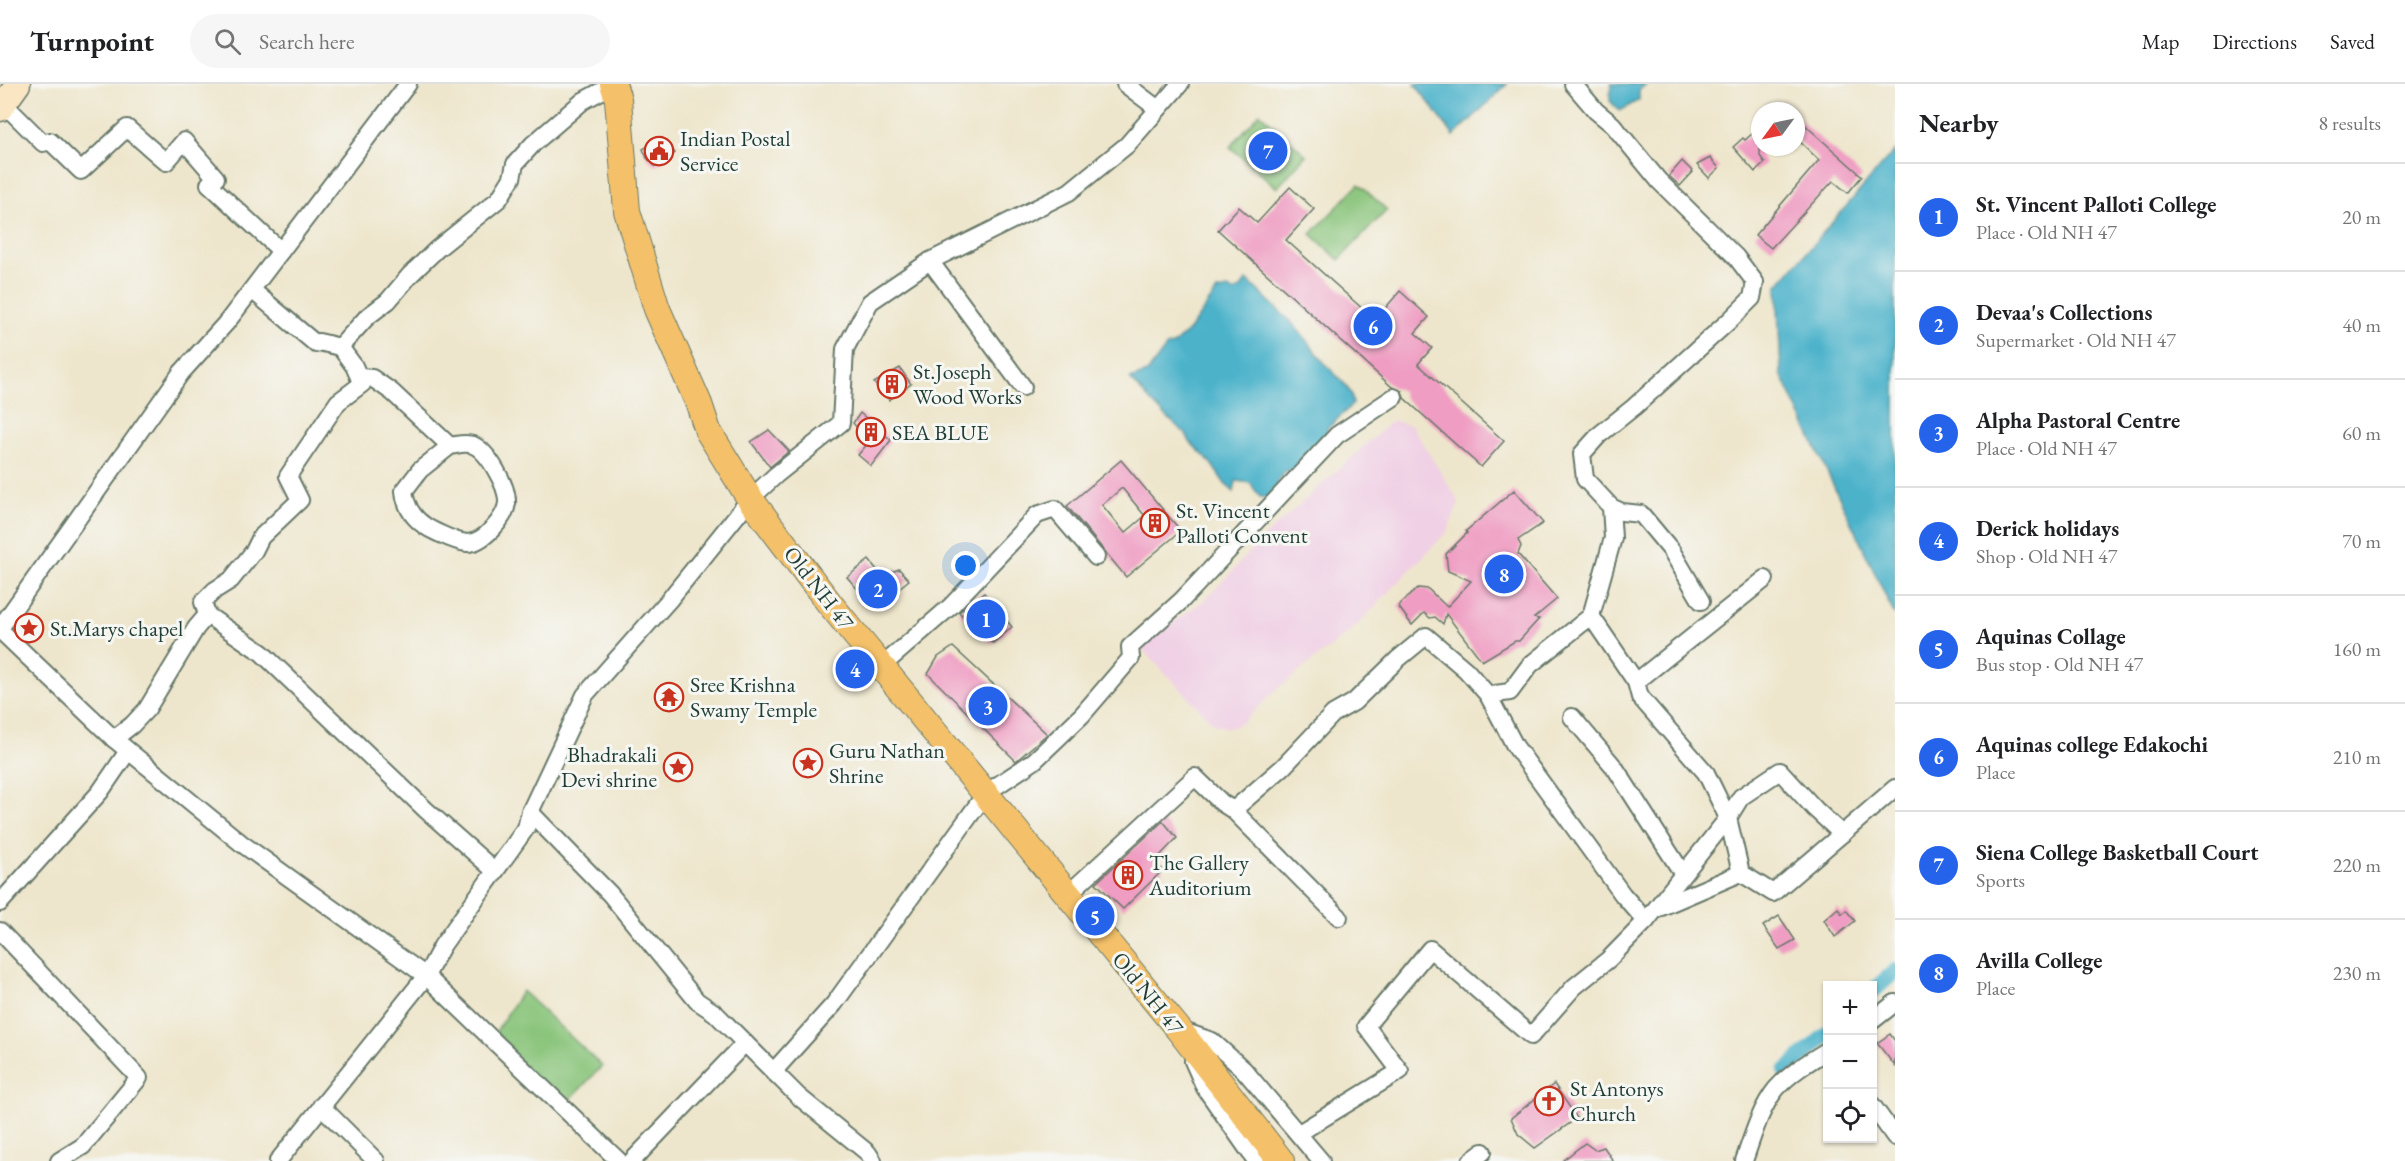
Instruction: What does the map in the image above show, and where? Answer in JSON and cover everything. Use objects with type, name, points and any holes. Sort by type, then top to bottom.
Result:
[{"type":"main road","points":[[2,106],[18,84]]},
{"type":"main road","name":"Old NH 47","points":[[613,84],[618,99],[627,212],[657,309],[699,404],[708,431],[750,499],[882,666],[1179,1030],[1281,1161]]},
{"type":"street","points":[[408,84],[252,291],[181,373],[0,629],[128,751],[241,843],[426,976],[619,1161]]},
{"type":"street","points":[[340,346],[367,317],[388,301],[410,275],[437,249],[500,199],[512,178],[515,164],[533,144],[583,101],[613,84]]},
{"type":"street","points":[[1125,84],[1158,109]]},
{"type":"street","points":[[278,1161],[426,976],[442,946],[526,828],[530,812],[585,695],[669,600],[750,499],[841,423],[845,349],[870,302],[930,261],[1069,192],[1127,145],[1180,84]]},
{"type":"street","points":[[1573,84],[1596,111],[1612,125],[1659,181],[1736,257],[1755,282],[1752,298],[1730,320],[1634,407],[1599,435],[1582,454],[1585,479],[1611,507],[1622,512],[1641,514],[1671,550],[1701,601]]},
{"type":"street","points":[[2,106],[43,143],[50,141],[81,171],[127,128],[166,162],[184,141],[216,178],[209,184],[281,251]]},
{"type":"street","points":[[930,261],[1023,387]]},
{"type":"street","points":[[252,291],[316,344],[319,342],[340,346],[354,366],[362,384],[338,402],[288,477],[300,500],[261,537],[254,551],[231,580],[215,590],[203,602],[207,615],[262,653],[426,810],[495,871]]},
{"type":"street","points":[[359,378],[372,378],[392,392],[450,446]]},
{"type":"street","points":[[772,1072],[834,1004],[986,794],[1034,761],[1082,715],[1131,658],[1130,647],[1181,602],[1337,435],[1394,397]]},
{"type":"street","points":[[472,444],[482,451],[495,468],[505,493],[507,503],[502,517],[478,541],[467,543],[432,531],[416,519],[405,504],[404,491],[420,470],[450,446],[472,444]]},
{"type":"street","points":[[1488,695],[1510,692],[1530,665],[1591,616],[1612,538],[1611,507]]},
{"type":"street","points":[[882,666],[951,606],[1037,515],[1055,509],[1096,557]]},
{"type":"street","points":[[1636,682],[1766,579]]},
{"type":"street","points":[[114,739],[147,709],[196,628],[207,615]]},
{"type":"street","points":[[1591,616],[1636,682],[1640,697],[1706,773],[1728,818],[1741,873],[1773,893],[1895,788]]},
{"type":"street","points":[[1233,810],[1283,767],[1333,714],[1354,702],[1398,659],[1426,636],[1466,670],[1488,695],[1515,746],[1623,895],[1650,915]]},
{"type":"street","points":[[1572,717],[1615,768],[1683,874]]},
{"type":"street","points":[[0,903],[100,792],[128,751]]},
{"type":"street","points":[[1299,1133],[1400,1071],[1366,1026],[1430,949],[1531,1036],[1574,987],[1609,959],[1650,915],[1728,818],[1741,797],[1780,771],[1842,834]]},
{"type":"street","points":[[1068,894],[1195,777],[1222,803],[1233,810],[1339,917]]},
{"type":"street","points":[[530,812],[610,894],[686,989],[714,1013],[772,1072],[868,1153],[873,1161]]},
{"type":"street","points":[[1650,915],[1741,873]]},
{"type":"street","points":[[0,932],[139,1078],[83,1146],[59,1161]]},
{"type":"street","points":[[1877,1017],[1895,1003]]},
{"type":"street","points":[[1179,1030],[1212,1041],[1244,1070],[1321,1161]]},
{"type":"street","points":[[1179,1030],[1205,1088],[1256,1161]]},
{"type":"street","points":[[632,1161],[745,1044]]},
{"type":"street","points":[[1744,1161],[1757,1125],[1776,1090],[1797,1070],[1823,1053]]},
{"type":"street","points":[[321,1106],[376,1161]]},
{"type":"street","points":[[1877,1112],[1895,1137]]},
{"type":"shaded area","points":[[1393,420],[1412,426],[1459,502],[1448,531],[1354,628],[1275,691],[1243,722],[1231,728],[1215,725],[1139,646],[1206,599],[1264,537]]},
{"type":"green space","points":[[1260,113],[1306,155],[1277,188],[1230,147]]},
{"type":"green space","points":[[1359,184],[1387,210],[1339,260],[1311,234]]},
{"type":"green space","points":[[522,991],[602,1066],[564,1106],[493,1036]]},
{"type":"water","points":[[1415,84],[1507,84],[1454,136]]},
{"type":"water","points":[[1611,84],[1647,84],[1639,90],[1639,100],[1620,111],[1610,101]]},
{"type":"water","points":[[1895,150],[1895,616],[1781,374],[1777,286]]},
{"type":"water","points":[[1247,280],[1295,326],[1343,382],[1351,393],[1353,404],[1327,429],[1326,441],[1311,445],[1311,452],[1297,471],[1287,470],[1277,482],[1279,492],[1270,498],[1260,497],[1250,483],[1236,481],[1234,492],[1225,484],[1210,462],[1190,442],[1186,434],[1161,412],[1130,379],[1147,373],[1167,346],[1173,345],[1190,329],[1217,291],[1228,289],[1234,292],[1241,288]]},
{"type":"building","points":[[1805,125],[1862,176],[1848,193],[1833,181],[1771,248],[1755,235],[1819,160],[1805,147]]},
{"type":"building","points":[[1751,135],[1751,156],[1760,156],[1765,163],[1755,172],[1733,147],[1743,138],[1745,140]]},
{"type":"building","name":"Indian Postal Service","points":[[662,138],[675,153],[655,166],[647,158],[643,149]]},
{"type":"building","points":[[1710,158],[1719,168],[1709,178],[1697,165]]},
{"type":"building","points":[[1682,161],[1693,172],[1680,186],[1669,176]]},
{"type":"building","points":[[1290,187],[1314,209],[1286,240],[1375,320],[1400,291],[1429,317],[1415,333],[1432,348],[1418,364],[1504,441],[1481,467],[1404,398],[1402,391],[1392,387],[1218,230],[1239,207],[1257,223]]},
{"type":"building","name":"St.Joseph Wood Works","points":[[900,368],[911,384],[889,400],[874,383]]},
{"type":"building","name":"SEA BLUE","points":[[860,413],[891,440],[871,466],[858,455],[869,442],[853,423]]},
{"type":"building","points":[[769,430],[789,451],[770,467],[751,442]]},
{"type":"building","name":"St. Vincent Palloti Convent","points":[[1121,460],[1181,531],[1126,577],[1067,506]],"holes":[[[1122,488],[1145,516],[1125,533],[1102,505]]]},
{"type":"building","points":[[1514,490],[1543,523],[1518,540],[1521,546],[1518,554],[1557,599],[1534,618],[1539,619],[1519,641],[1515,641],[1482,661],[1446,614],[1443,624],[1435,617],[1430,618],[1424,613],[1412,625],[1398,606],[1418,588],[1428,589],[1447,607],[1471,581],[1448,571],[1446,554],[1467,533],[1466,531]]},
{"type":"building","points":[[869,560],[882,576],[899,569],[909,580],[874,608],[847,577]]},
{"type":"building","points":[[984,593],[1012,627],[993,643],[984,638],[959,612]]},
{"type":"building","points":[[953,647],[1047,734],[1016,761],[928,674],[938,657]]},
{"type":"building","name":"The Gallery Auditorium","points":[[1163,821],[1177,838],[1154,862],[1163,870],[1123,909],[1096,883]]},
{"type":"building","points":[[1838,908],[1842,914],[1846,910],[1855,921],[1835,937],[1824,920]]},
{"type":"building","points":[[1779,916],[1795,940],[1779,949],[1763,926]]},
{"type":"building","points":[[1890,1034],[1895,1041],[1895,1066],[1877,1043]]},
{"type":"building","name":"St Antonys Church","points":[[1554,1084],[1577,1118],[1535,1148],[1518,1134],[1511,1118]]},
{"type":"building","points":[[1585,1143],[1595,1150],[1604,1147],[1613,1161],[1562,1161]]},
{"type":"waterway","points":[[1877,987],[1895,971]]},
{"type":"waterway","points":[[1786,1071],[1826,1035]]},
{"type":"place","name":"Indian Postal Service","points":[[659,151]]},
{"type":"place","name":"Siena College Basketball Court","points":[[1268,151]]},
{"type":"place","name":"Aquinas college Edakochi","points":[[1373,326]]},
{"type":"place","name":"St.Joseph Wood Works","points":[[892,384]]},
{"type":"place","name":"SEA BLUE","points":[[871,432]]},
{"type":"place","name":"St. Vincent Palloti Convent","points":[[1155,523]]},
{"type":"place","name":"Avilla College","points":[[1504,574]]},
{"type":"place","name":"Devaa's Collections","points":[[878,589]]},
{"type":"place","name":"St. Vincent Palloti College","points":[[986,619]]},
{"type":"place","name":"St.Marys chapel","points":[[29,628]]},
{"type":"place","name":"Derick holidays","points":[[855,669]]},
{"type":"place","name":"Sree Krishna Swamy Temple","points":[[669,697]]},
{"type":"place","name":"Alpha Pastoral Centre","points":[[988,706]]},
{"type":"place","name":"Guru Nathan Shrine","points":[[808,763]]},
{"type":"place","name":"Bhadrakali Devi shrine","points":[[678,767]]},
{"type":"place","name":"The Gallery Auditorium","points":[[1128,875]]},
{"type":"place","name":"Aquinas Collage","points":[[1095,916]]},
{"type":"place","name":"St Antonys Church","points":[[1549,1101]]}]
